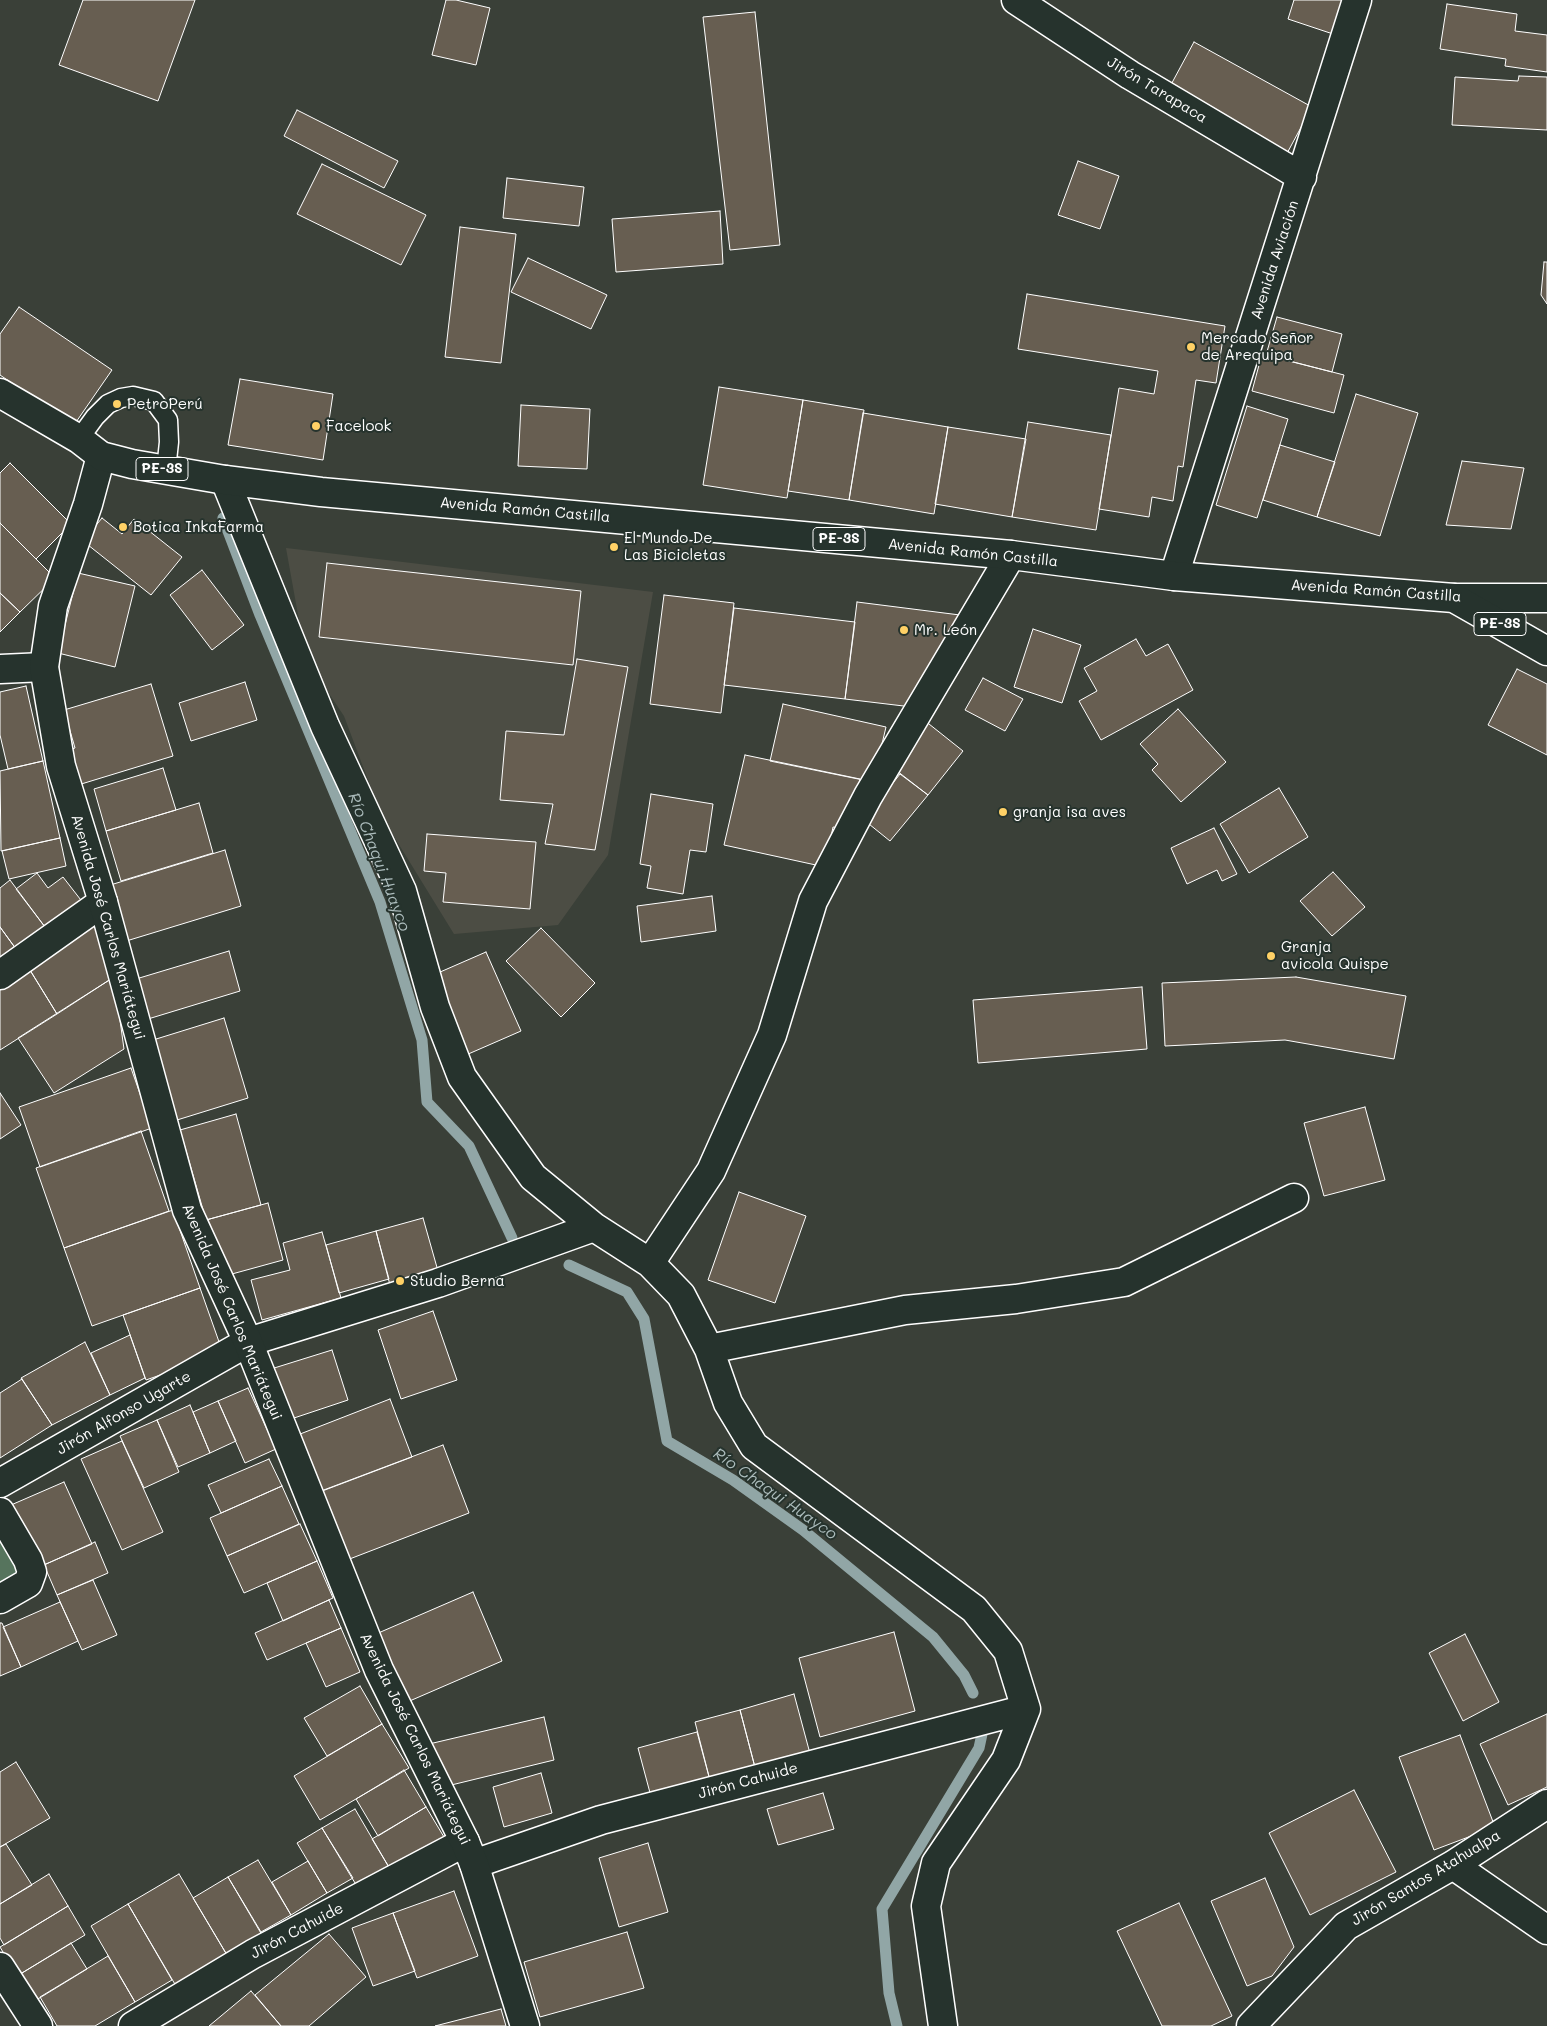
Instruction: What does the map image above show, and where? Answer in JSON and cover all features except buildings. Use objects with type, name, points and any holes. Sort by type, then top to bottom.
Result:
[{"type":"main road","name":"Jirón Tarapaca","points":[[1016,0],[1130,75],[1302,177]]},
{"type":"main road","name":"Avenida Aviación","points":[[1174,576],[1302,177],[1356,0]]},
{"type":"main road","name":"Avenida Ramón Castilla","points":[[0,393],[79,439],[101,456],[225,480],[321,492],[1011,555],[1174,576],[1454,598],[1547,598]]},
{"type":"main road","name":"Avenida José Carlos Mariátegui","points":[[101,456],[88,504],[53,606],[44,667],[61,766],[103,902],[187,1210],[248,1342],[378,1670],[469,1853],[525,2026]]},
{"type":"main road","points":[[225,480],[325,726],[402,891],[435,1008],[462,1076],[533,1177],[594,1228],[650,1263],[680,1295],[709,1349],[728,1404],[754,1446],[974,1609],[1008,1651],[1026,1709],[1006,1760],[936,1863],[926,1906],[943,2026]]},
{"type":"main road","points":[[650,1263],[711,1171],[772,1035],[813,901],[868,796],[1011,555]]},
{"type":"main road","name":"PE-3S","points":[[1454,598],[1547,651]]},
{"type":"main road","points":[[0,669],[44,667]]},
{"type":"main road","points":[[0,976],[103,902]]},
{"type":"main road","points":[[709,1349],[905,1310],[1016,1299],[1124,1282],[1294,1198]]},
{"type":"main road","name":"Jirón Alfonso Ugarte","points":[[0,1483],[248,1342],[438,1283],[594,1228]]},
{"type":"main road","points":[[0,1512],[28,1560],[32,1572],[28,1583],[0,1599]]},
{"type":"main road","name":"Jirón Cahuide","points":[[133,2026],[253,1954],[469,1853],[1026,1709]]},
{"type":"main road","name":"Jirón Santos Atahualpa","points":[[1251,2026],[1346,1926],[1453,1865],[1547,1804]]},
{"type":"main road","points":[[1453,1865],[1547,1930]]},
{"type":"main road","points":[[0,1967],[38,2026]]},
{"type":"lane","points":[[79,439],[95,417],[114,401],[133,396],[154,402],[168,420],[169,442],[166,470]]},
{"type":"shaded area","points":[[286,548],[653,592],[608,855],[558,925],[454,934],[382,817],[344,716],[306,659]]},
{"type":"green space","points":[[0,1541],[22,1580],[0,1592]]},
{"type":"waterway","name":"Río Chaqui Huayco","points":[[223,518],[260,615],[380,902],[422,1040],[427,1102],[469,1146],[512,1238]]},
{"type":"waterway","name":"Río Chaqui Huayco","points":[[569,1265],[627,1292],[644,1319],[667,1441],[733,1480],[803,1530],[933,1637],[964,1675],[973,1693]]},
{"type":"waterway","name":"Río Chaqui Huayco","points":[[897,2026],[889,1993],[882,1909],[979,1748],[982,1734]]},
{"type":"place","name":"Mercado Señor de Arequipa","points":[[1191,347]]},
{"type":"place","name":"PetroPerú","points":[[117,404]]},
{"type":"place","name":"Facelook","points":[[316,426]]},
{"type":"place","name":"Botica InkaFarma","points":[[123,527]]},
{"type":"place","name":"El Mundo De Las Bicicletas","points":[[614,547]]},
{"type":"place","name":"Mr. León","points":[[904,630]]},
{"type":"place","name":"granja isa aves","points":[[1003,812]]},
{"type":"place","name":"Granja avicola Quispe","points":[[1271,956]]},
{"type":"place","name":"Studio Berna","points":[[400,1281]]}]
